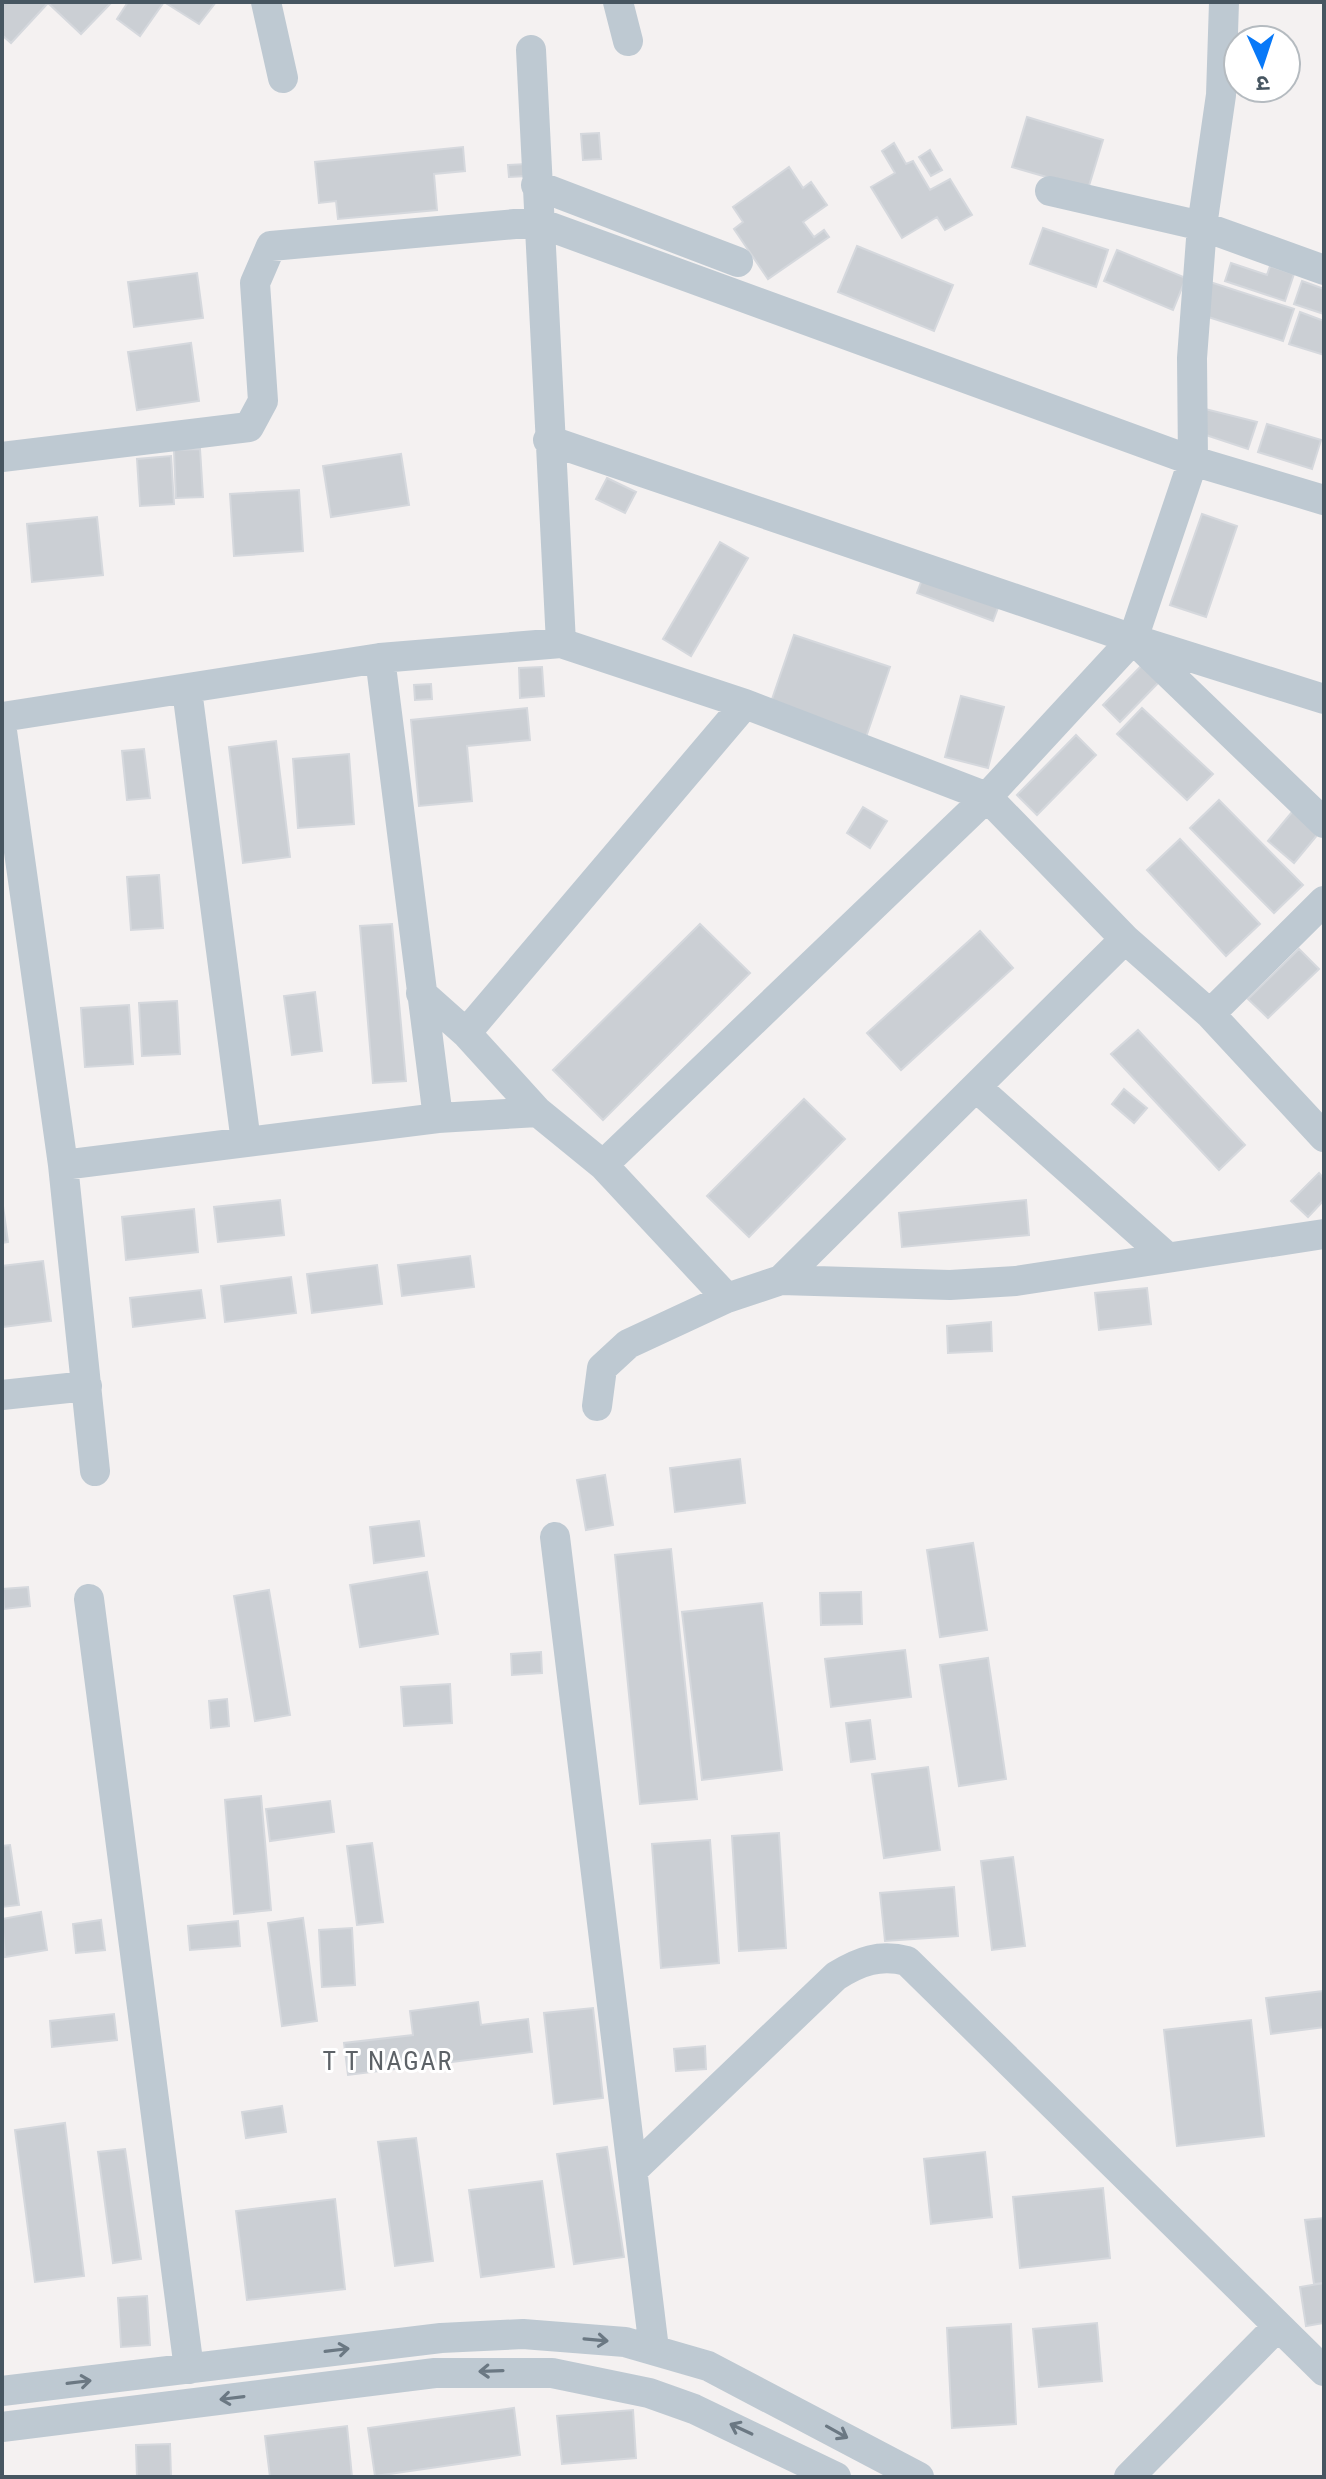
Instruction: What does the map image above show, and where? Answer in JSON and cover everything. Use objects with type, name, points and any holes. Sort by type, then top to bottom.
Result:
[{"type":"street","points":[[266,2],[283,78]]},
{"type":"street","points":[[618,2],[628,41]]},
{"type":"street","points":[[603,1165],[987,797],[1133,639],[1193,461],[1192,358],[1202,226],[1221,95],[1224,2]]},
{"type":"street","points":[[531,50],[548,440],[561,643]]},
{"type":"street","points":[[536,185],[738,262]]},
{"type":"street","points":[[1050,191],[1202,226],[1324,270]]},
{"type":"street","points":[[2,457],[249,427],[263,401],[255,283],[271,246],[537,222],[1193,461],[1324,500]]},
{"type":"street","points":[[548,440],[1133,639],[1324,699]]},
{"type":"street","points":[[1133,639],[1324,823]]},
{"type":"street","points":[[2,717],[380,658],[561,643],[745,704],[987,797],[1125,939],[1210,1014],[1324,1137]]},
{"type":"street","points":[[380,658],[438,1118]]},
{"type":"street","points":[[187,690],[246,1142]]},
{"type":"street","points":[[466,1033],[745,704]]},
{"type":"street","points":[[2,731],[63,1165],[95,1471]]},
{"type":"street","points":[[1210,1014],[1324,901]]},
{"type":"street","points":[[781,1280],[1125,939]]},
{"type":"street","points":[[421,993],[466,1033],[538,1112],[603,1165],[727,1298]]},
{"type":"street","points":[[976,1087],[1167,1257]]},
{"type":"street","points":[[63,1165],[438,1118],[538,1112]]},
{"type":"street","points":[[597,1406],[602,1368],[628,1344],[727,1298],[781,1280],[950,1285],[1016,1281],[1324,1234]]},
{"type":"street","points":[[2,1395],[87,1386]]},
{"type":"street","points":[[555,1537],[654,2349]]},
{"type":"street","points":[[89,1599],[189,2369]]},
{"type":"street","points":[[634,2169],[836,1976],[870,1959],[891,1957],[907,1961],[922,1972],[1324,2371]]},
{"type":"street","points":[[1129,2477],[1278,2326]]},
{"type":"street","points":[[2,2391],[414,2340],[523,2334],[625,2342],[708,2366],[919,2477]]},
{"type":"street","points":[[2,2427],[435,2373],[552,2373],[649,2393],[694,2409],[836,2477]]},
{"type":"building","points":[[2,2],[112,2],[81,34],[48,3],[11,43],[2,35]]},
{"type":"building","points":[[128,2],[164,2],[140,36],[117,19]]},
{"type":"building","points":[[164,2],[216,2],[199,24]]},
{"type":"building","points":[[1027,117],[1103,140],[1088,189],[1012,167]]},
{"type":"building","points":[[599,133],[601,159],[583,160],[581,134]]},
{"type":"building","points":[[894,143],[906,164],[913,161],[930,190],[950,179],[972,215],[945,230],[937,217],[902,238],[871,187],[895,173],[882,151]]},
{"type":"building","points":[[463,147],[465,171],[434,174],[437,210],[338,219],[336,201],[319,203],[315,162]]},
{"type":"building","points":[[930,150],[942,170],[931,176],[919,157]]},
{"type":"building","points":[[527,164],[527,176],[509,177],[508,165]]},
{"type":"building","points":[[789,167],[803,188],[811,182],[827,205],[803,222],[814,237],[824,230],[829,237],[768,279],[734,229],[743,222],[733,207]]},
{"type":"building","points":[[1043,228],[1108,250],[1096,287],[1030,264]]},
{"type":"building","points":[[857,246],[953,285],[934,331],[838,292]]},
{"type":"building","points":[[1117,250],[1186,278],[1173,310],[1104,281]]},
{"type":"building","points":[[1231,263],[1267,275],[1270,266],[1294,274],[1285,301],[1225,281]]},
{"type":"building","points":[[197,273],[203,318],[134,327],[128,282]]},
{"type":"building","points":[[1302,281],[1324,289],[1324,314],[1294,304]]},
{"type":"building","points":[[1210,282],[1294,309],[1283,341],[1199,314]]},
{"type":"building","points":[[1300,312],[1324,321],[1324,355],[1289,344]]},
{"type":"building","points":[[191,343],[199,401],[137,410],[128,352]]},
{"type":"building","points":[[1205,409],[1257,422],[1248,449],[1197,432]]},
{"type":"building","points":[[1267,424],[1321,440],[1312,469],[1258,452]]},
{"type":"building","points":[[200,449],[203,497],[176,498],[174,450]]},
{"type":"building","points":[[401,454],[409,505],[331,517],[323,466]]},
{"type":"building","points":[[171,456],[174,504],[140,506],[137,459]]},
{"type":"building","points":[[607,478],[636,492],[625,513],[596,499]]},
{"type":"building","points":[[299,490],[303,551],[234,556],[230,494]]},
{"type":"building","points":[[1202,514],[1237,526],[1206,617],[1170,605]]},
{"type":"building","points":[[97,517],[103,575],[32,582],[27,524]]},
{"type":"building","points":[[720,542],[748,558],[691,656],[663,639]]},
{"type":"building","points":[[926,569],[1002,597],[993,621],[917,593]]},
{"type":"building","points":[[794,635],[890,667],[866,737],[770,705]]},
{"type":"building","points":[[1146,661],[1163,678],[1120,722],[1103,705]]},
{"type":"building","points":[[542,667],[544,696],[520,698],[519,668]]},
{"type":"building","points":[[431,684],[432,699],[415,700],[414,685]]},
{"type":"building","points":[[961,696],[1004,707],[988,768],[945,757]]},
{"type":"building","points":[[527,708],[530,740],[467,746],[472,801],[419,806],[411,720]]},
{"type":"building","points":[[1142,708],[1213,774],[1187,800],[1117,734]]},
{"type":"building","points":[[1076,735],[1096,755],[1037,815],[1017,795]]},
{"type":"building","points":[[276,741],[290,857],[243,863],[229,747]]},
{"type":"building","points":[[144,749],[150,798],[127,800],[122,751]]},
{"type":"building","points":[[349,754],[354,824],[298,828],[293,759]]},
{"type":"building","points":[[1219,800],[1303,885],[1274,913],[1190,828]]},
{"type":"building","points":[[1297,806],[1323,828],[1294,863],[1268,841]]},
{"type":"building","points":[[863,807],[887,821],[870,848],[847,833]]},
{"type":"building","points":[[1180,839],[1260,924],[1226,956],[1147,870]]},
{"type":"building","points":[[159,875],[163,928],[131,930],[127,877]]},
{"type":"building","points":[[392,924],[406,1081],[373,1083],[360,926]]},
{"type":"building","points":[[700,924],[750,973],[603,1120],[553,1070]]},
{"type":"building","points":[[980,931],[1013,968],[901,1070],[867,1033]]},
{"type":"building","points":[[1299,949],[1319,969],[1268,1018],[1248,999]]},
{"type":"building","points":[[315,992],[322,1051],[292,1055],[284,996]]},
{"type":"building","points":[[177,1001],[180,1054],[142,1056],[139,1003]]},
{"type":"building","points":[[129,1005],[133,1064],[85,1067],[81,1008]]},
{"type":"building","points":[[1138,1030],[1245,1145],[1219,1170],[1111,1054]]},
{"type":"building","points":[[1124,1089],[1147,1108],[1134,1123],[1112,1104]]},
{"type":"building","points":[[804,1099],[845,1139],[749,1237],[707,1196]]},
{"type":"building","points":[[1319,1173],[1324,1179],[1324,1200],[1308,1217],[1291,1201]]},
{"type":"building","points":[[2,1199],[8,1242],[2,1243]]},
{"type":"building","points":[[280,1200],[284,1235],[218,1242],[214,1207]]},
{"type":"building","points":[[1026,1200],[1029,1235],[902,1247],[899,1213]]},
{"type":"building","points":[[194,1209],[198,1252],[126,1260],[122,1217]]},
{"type":"building","points":[[470,1256],[474,1287],[402,1296],[398,1265]]},
{"type":"building","points":[[43,1261],[51,1321],[2,1327],[2,1266]]},
{"type":"building","points":[[377,1265],[382,1304],[312,1313],[307,1274]]},
{"type":"building","points":[[291,1277],[296,1313],[225,1322],[221,1286]]},
{"type":"building","points":[[1147,1288],[1151,1324],[1099,1330],[1095,1293]]},
{"type":"building","points":[[201,1290],[205,1318],[133,1327],[130,1298]]},
{"type":"building","points":[[991,1322],[992,1351],[948,1353],[947,1326]]},
{"type":"building","points":[[740,1459],[745,1503],[675,1512],[670,1468]]},
{"type":"building","points":[[605,1475],[613,1525],[586,1530],[577,1480]]},
{"type":"building","points":[[419,1521],[424,1556],[374,1563],[370,1527]]},
{"type":"building","points":[[973,1543],[987,1630],[940,1637],[927,1550]]},
{"type":"building","points":[[671,1549],[697,1799],[640,1804],[615,1555]]},
{"type":"building","points":[[427,1572],[438,1634],[360,1647],[350,1585]]},
{"type":"building","points":[[28,1587],[30,1606],[4,1609],[3,1589]]},
{"type":"building","points":[[269,1590],[290,1715],[255,1721],[234,1596]]},
{"type":"building","points":[[861,1592],[862,1624],[821,1625],[820,1593]]},
{"type":"building","points":[[762,1603],[782,1770],[702,1780],[682,1612]]},
{"type":"building","points":[[905,1650],[911,1697],[831,1707],[825,1659]]},
{"type":"building","points":[[541,1652],[542,1673],[512,1675],[511,1654]]},
{"type":"building","points":[[988,1658],[1006,1779],[959,1786],[940,1665]]},
{"type":"building","points":[[450,1684],[452,1723],[404,1726],[401,1687]]},
{"type":"building","points":[[227,1699],[229,1726],[211,1728],[209,1701]]},
{"type":"building","points":[[870,1720],[875,1759],[851,1762],[846,1723]]},
{"type":"building","points":[[928,1767],[940,1850],[884,1858],[872,1774]]},
{"type":"building","points":[[261,1796],[271,1910],[234,1914],[225,1800]]},
{"type":"building","points":[[330,1801],[334,1832],[270,1841],[266,1809]]},
{"type":"building","points":[[779,1833],[786,1948],[739,1951],[732,1836]]},
{"type":"building","points":[[710,1840],[719,1963],[661,1968],[652,1844]]},
{"type":"building","points":[[372,1843],[383,1922],[357,1925],[347,1846]]},
{"type":"building","points":[[10,1845],[19,1905],[2,1907],[2,1846]]},
{"type":"building","points":[[1013,1857],[1025,1946],[992,1950],[981,1861]]},
{"type":"building","points":[[954,1887],[958,1936],[885,1941],[880,1893]]},
{"type":"building","points":[[41,1912],[47,1950],[5,1957],[2,1919]]},
{"type":"building","points":[[303,1918],[317,2021],[282,2026],[268,1923]]},
{"type":"building","points":[[101,1920],[105,1950],[76,1953],[73,1924]]},
{"type":"building","points":[[238,1921],[240,1946],[190,1950],[188,1926]]},
{"type":"building","points":[[352,1928],[355,1985],[322,1987],[319,1930]]},
{"type":"building","points":[[1324,1991],[1324,2027],[1271,2034],[1266,1998]]},
{"type":"building","points":[[478,2002],[481,2025],[528,2019],[532,2052],[348,2075],[344,2043],[413,2035],[410,2011]]},
{"type":"building","points":[[593,2008],[603,2098],[554,2104],[544,2013]]},
{"type":"building","points":[[114,2014],[117,2040],[52,2047],[50,2021]]},
{"type":"building","points":[[1251,2020],[1264,2136],[1177,2146],[1164,2030]]},
{"type":"building","points":[[705,2046],[706,2069],[676,2071],[674,2049]]},
{"type":"building","points":[[282,2106],[286,2132],[246,2138],[242,2112]]},
{"type":"building","points":[[65,2123],[84,2276],[35,2282],[15,2130]]},
{"type":"building","points":[[416,2138],[433,2261],[395,2266],[378,2142]]},
{"type":"building","points":[[607,2147],[624,2257],[574,2264],[557,2154]]},
{"type":"building","points":[[125,2149],[141,2259],[113,2263],[98,2152]]},
{"type":"building","points":[[985,2152],[992,2217],[931,2224],[924,2159]]},
{"type":"building","points":[[542,2181],[554,2267],[481,2277],[469,2190]]},
{"type":"building","points":[[1103,2188],[1110,2258],[1020,2268],[1013,2197]]},
{"type":"building","points":[[335,2199],[345,2289],[247,2300],[236,2211]]},
{"type":"building","points":[[1324,2218],[1324,2283],[1314,2284],[1305,2220]]},
{"type":"building","points":[[1324,2283],[1324,2323],[1306,2326],[1300,2287]]},
{"type":"building","points":[[147,2296],[150,2345],[121,2347],[118,2298]]},
{"type":"building","points":[[1097,2323],[1102,2381],[1039,2387],[1033,2329]]},
{"type":"building","points":[[1011,2324],[1016,2424],[952,2428],[947,2328]]},
{"type":"building","points":[[514,2408],[520,2455],[375,2476],[368,2428]]},
{"type":"building","points":[[633,2410],[636,2458],[562,2464],[557,2416]]},
{"type":"building","points":[[347,2426],[352,2477],[270,2477],[265,2436]]},
{"type":"building","points":[[170,2444],[171,2477],[137,2477],[136,2445]]},
{"type":"district","name":"T T NAGAR","points":[[388,2061]]}]
